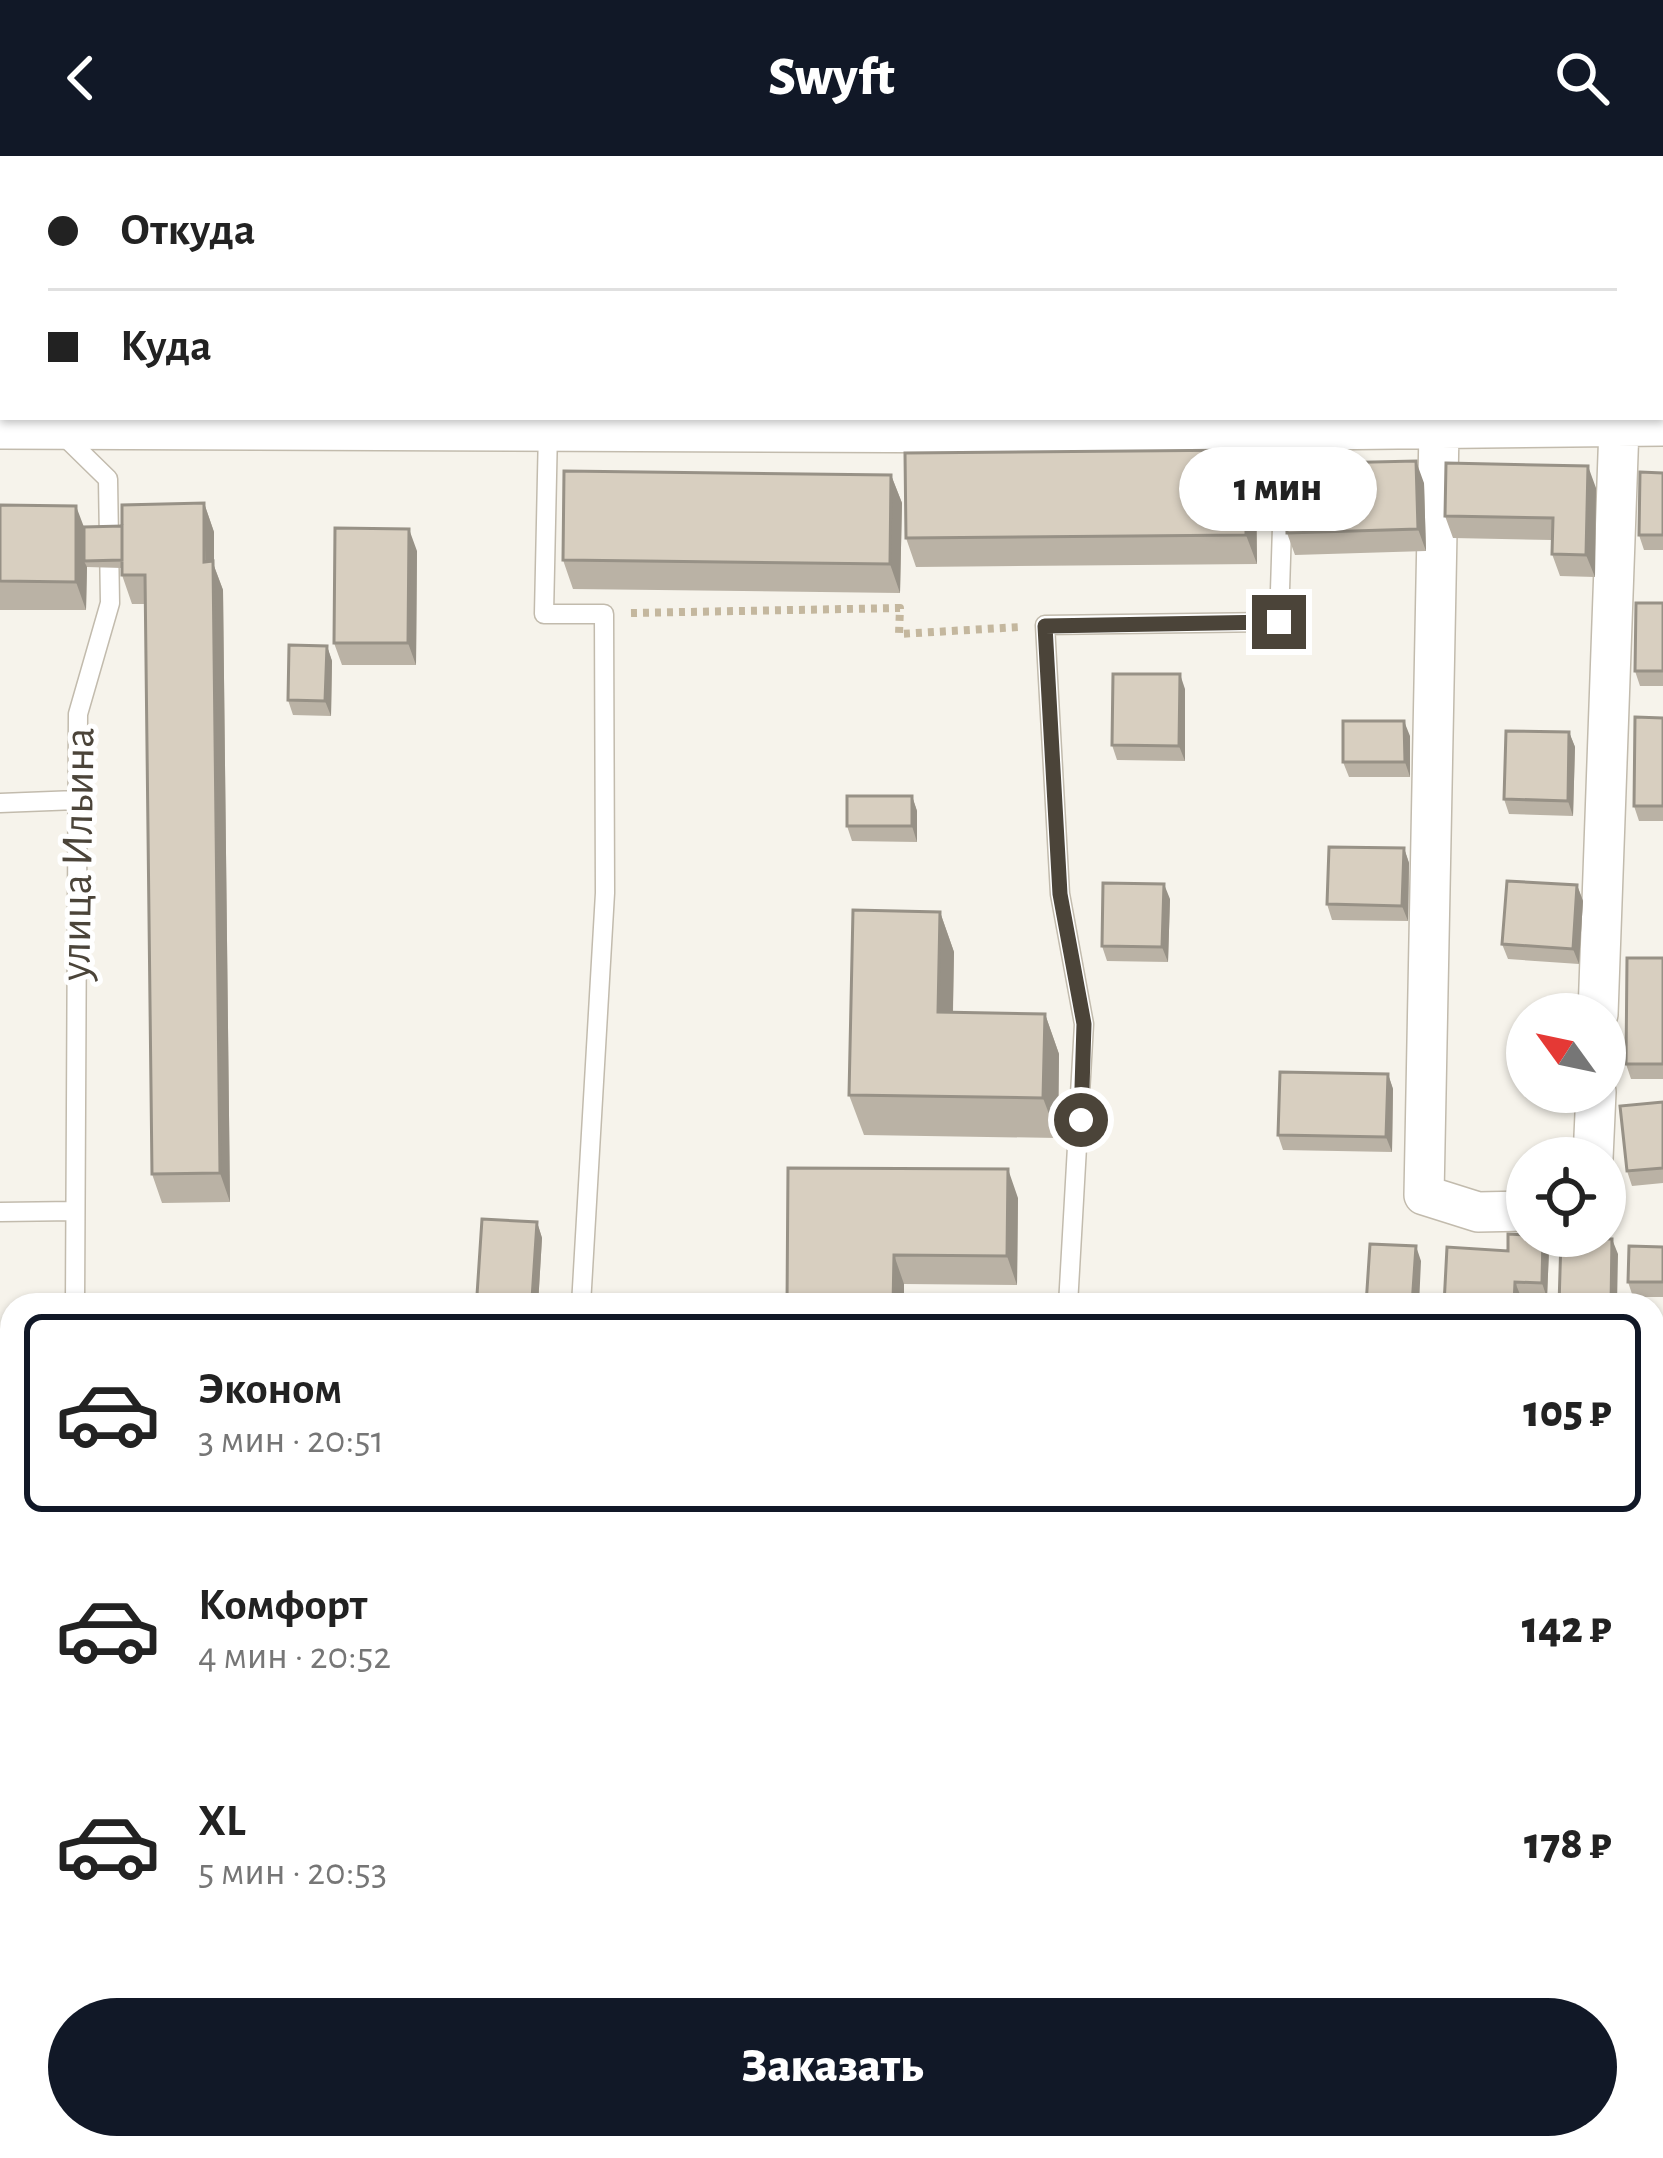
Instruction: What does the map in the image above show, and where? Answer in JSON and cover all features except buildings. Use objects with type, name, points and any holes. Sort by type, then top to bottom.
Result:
[{"type":"street","points":[[0,429],[56,423],[548,430],[1048,425],[1285,432],[1663,426]]},
{"type":"street","points":[[1599,993],[1619,427]]},
{"type":"street","points":[[1439,430],[1424,1195],[1478,1212],[1506,1211]]},
{"type":"lane","name":"улица Ильина","points":[[56,423],[108,479],[110,603],[78,714],[75,1293]]},
{"type":"lane","points":[[548,430],[544,614],[604,614],[605,893],[582,1293]]},
{"type":"lane","points":[[1069,1293],[1084,1024],[1060,894],[1045,626],[1279,622],[1285,432]]},
{"type":"lane","points":[[0,802],[77,800]]},
{"type":"lane","points":[[0,1212],[75,1211]]},
{"type":"path","points":[[604,614],[900,608],[898,634],[1045,626]]},
{"type":"route","points":[[1081,1120],[1084,1024],[1060,894],[1045,626],[1279,622]]}]
